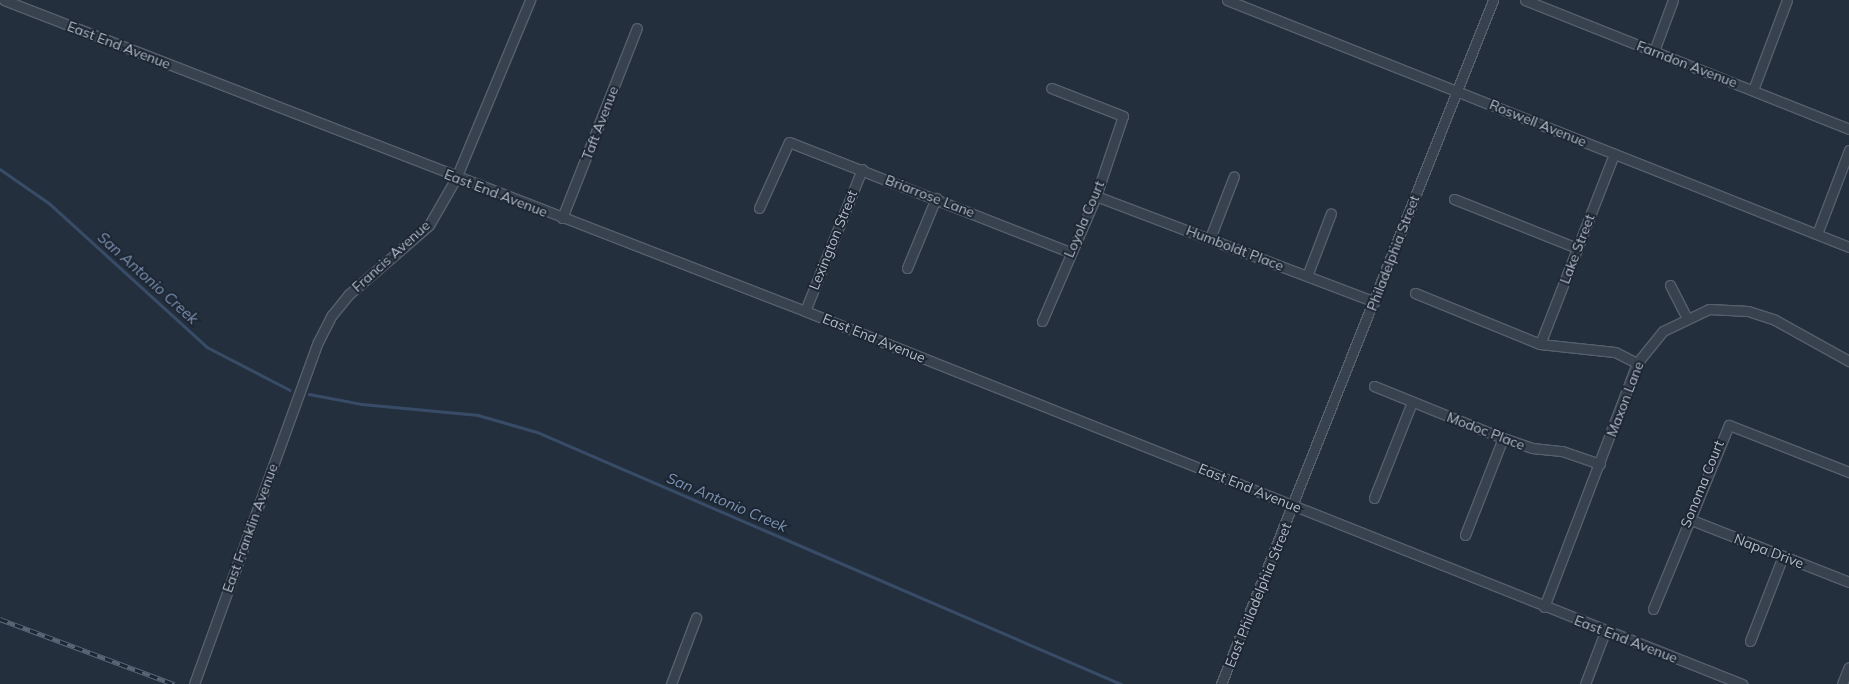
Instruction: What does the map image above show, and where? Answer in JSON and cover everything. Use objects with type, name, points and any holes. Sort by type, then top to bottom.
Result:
[{"type":"street","name":"East End Avenue","points":[[4,0],[456,178],[805,311],[1294,505],[1605,632],[1742,684]]},
{"type":"street","name":"Francis Avenue","points":[[307,372],[332,314],[348,295],[429,226],[456,178],[530,0]]},
{"type":"street","name":"Roswell Avenue","points":[[1227,0],[1849,247]]},
{"type":"street","name":"Philadelphia Street","points":[[1294,505],[1493,0]]},
{"type":"street","name":"Farndon Avenue","points":[[1525,0],[1849,129]]},
{"type":"street","points":[[1654,51],[1674,0]]},
{"type":"street","points":[[1753,90],[1787,0]]},
{"type":"street","name":"Taft Avenue","points":[[562,218],[637,28]]},
{"type":"street","name":"Loyola Court","points":[[1042,321],[1070,252],[1096,196],[1123,116],[1051,88]]},
{"type":"street","name":"Briarrose Lane","points":[[759,208],[789,142],[1070,252]]},
{"type":"street","points":[[1817,234],[1849,150]]},
{"type":"street","name":"Lake Street","points":[[1540,344],[1614,154]]},
{"type":"street","name":"Lexington Street","points":[[805,311],[862,169]]},
{"type":"street","points":[[1210,238],[1234,176]]},
{"type":"street","name":"Humboldt Place","points":[[1096,196],[1374,302]]},
{"type":"street","points":[[908,268],[936,198]]},
{"type":"street","points":[[1454,200],[1577,248]]},
{"type":"street","points":[[1307,276],[1331,213]]},
{"type":"street","points":[[1670,285],[1686,318]]},
{"type":"street","points":[[1415,294],[1540,344],[1615,352],[1637,362]]},
{"type":"street","name":"Maxon Lane","points":[[1544,607],[1600,464],[1637,362],[1663,331],[1686,318],[1710,310],[1757,313],[1849,360]]},
{"type":"street","name":"East Franklin Avenue","points":[[194,684],[307,372]]},
{"type":"street","name":"Modoc Place","points":[[1374,386],[1503,438],[1532,448],[1562,451],[1600,464]]},
{"type":"street","points":[[1374,498],[1412,402]]},
{"type":"street","name":"Sonoma Court","points":[[1653,609],[1729,425],[1849,472]]},
{"type":"street","points":[[1465,535],[1503,438]]},
{"type":"street","name":"East Philadelphia Street","points":[[1221,684],[1294,505]]},
{"type":"street","name":"Napa Drive","points":[[1689,519],[1849,582]]},
{"type":"street","points":[[1750,641],[1784,556]]},
{"type":"street","points":[[671,684],[696,618]]},
{"type":"street","points":[[1585,684],[1605,632]]},
{"type":"street","points":[[1842,684],[1849,668]]},
{"type":"waterway","name":"San Antonio Creek","points":[[0,169],[49,203],[207,347],[290,390]]},
{"type":"waterway","name":"San Antonio Creek","points":[[309,394],[362,404],[478,415],[537,432],[1121,684]]},
{"type":"railway","points":[[0,619],[174,684]]}]
